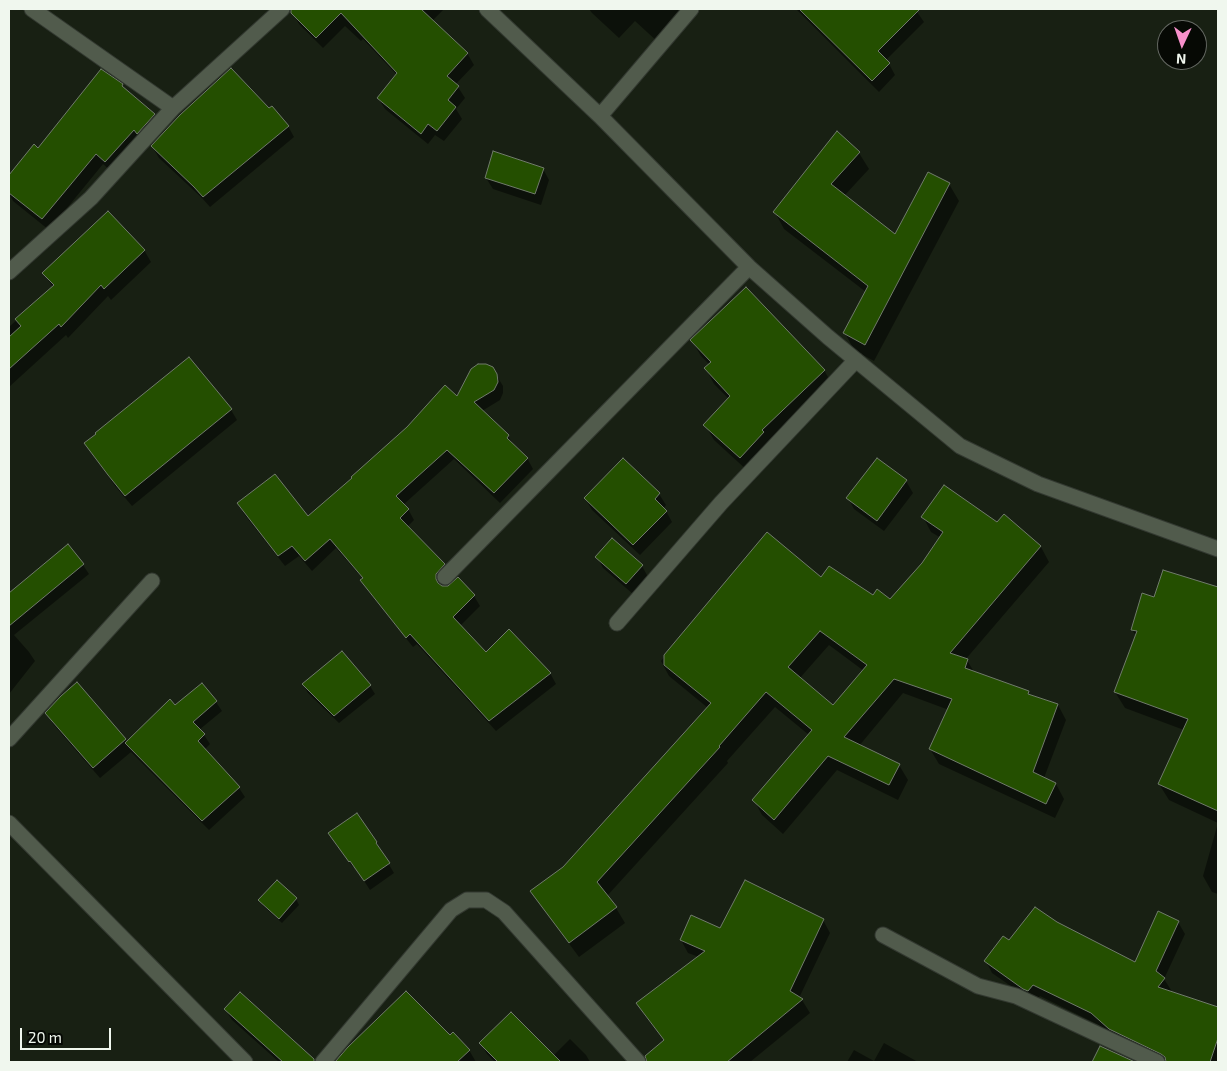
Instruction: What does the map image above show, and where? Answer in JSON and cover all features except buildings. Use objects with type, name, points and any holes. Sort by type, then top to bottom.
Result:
[{"type":"street","points":[[32,9],[173,108]]},
{"type":"street","points":[[9,272],[91,198],[173,108],[282,9]]},
{"type":"street","points":[[486,9],[600,116],[749,267],[856,360],[960,446],[1038,484],[1218,549]]},
{"type":"street","points":[[600,116],[691,9]]},
{"type":"street","points":[[445,577],[749,267]]},
{"type":"street","points":[[617,624],[721,503],[856,360]]},
{"type":"street","points":[[9,739],[152,581]]},
{"type":"street","points":[[9,823],[245,1062]]},
{"type":"street","points":[[323,1062],[450,910],[467,900],[486,900],[504,912],[638,1062]]},
{"type":"street","points":[[883,935],[978,986],[1016,996],[1157,1062]]}]
